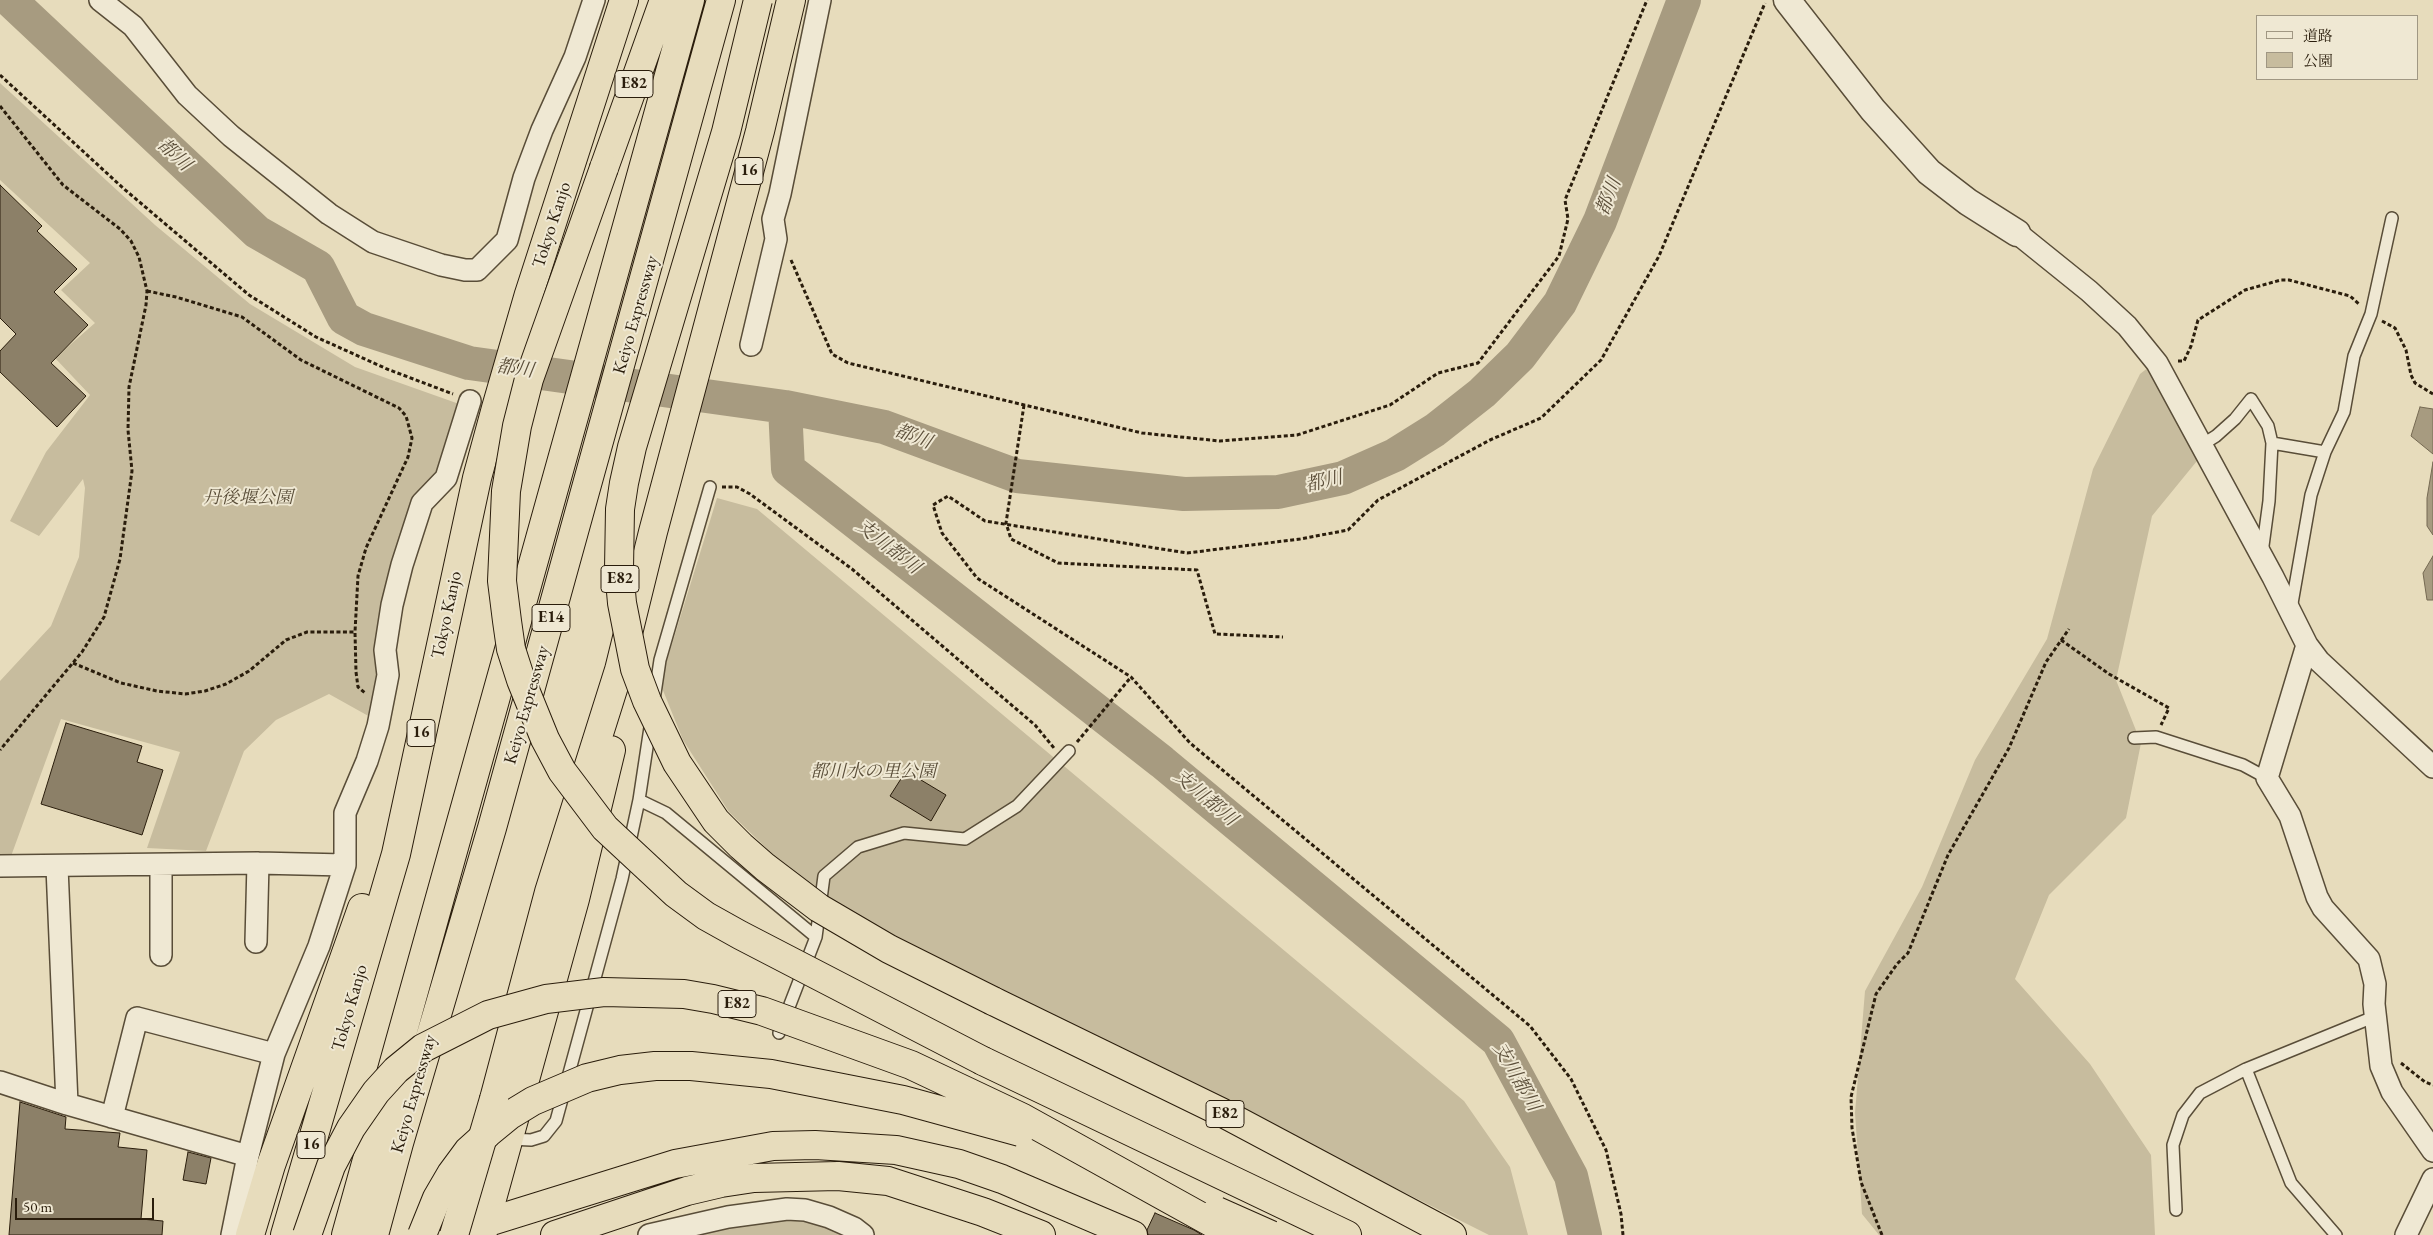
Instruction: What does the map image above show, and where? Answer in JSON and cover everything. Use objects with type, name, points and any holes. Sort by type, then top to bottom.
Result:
[{"type":"highway","name":"Tokyo Kanjo","points":[[285,1235],[396,854],[477,478],[496,408],[530,294],[624,0]]},
{"type":"highway","name":"E82","points":[[664,0],[530,378],[517,426],[506,491],[502,580],[511,649],[539,726],[562,771],[605,828],[646,869],[698,910],[740,935],[983,1061],[1347,1235]]},
{"type":"highway","name":"Keiyo Expressway","points":[[346,1235],[690,0]]},
{"type":"highway","name":"Keiyo Expressway","points":[[374,1235],[399,1143],[492,828],[722,0]]},
{"type":"highway","name":"E82","points":[[758,0],[726,132],[632,447],[620,509],[619,569],[622,603],[635,669],[647,701],[677,763],[716,821],[765,867],[819,908],[889,949],[1221,1112],[1452,1235]]},
{"type":"highway","name":"16","points":[[453,1235],[494,1099],[549,892],[618,670],[760,131],[791,0]]},
{"type":"highway","points":[[250,1235],[271,1165],[368,889],[425,630],[456,527],[477,478]]},
{"type":"highway","points":[[483,1229],[575,899],[607,768],[619,711],[618,670]]},
{"type":"highway","name":"E82","points":[[308,1235],[331,1166],[347,1135],[376,1092],[396,1070],[423,1048],[488,1015],[515,1006],[604,992],[684,994],[713,998],[780,1017],[911,1065],[1023,1118],[1234,1235]]},
{"type":"highway","points":[[422,1235],[437,1198],[451,1174],[468,1151],[510,1115],[533,1101],[588,1078],[620,1070],[655,1066],[691,1066],[771,1074],[903,1100],[991,1123],[1062,1146],[1145,1179],[1271,1235]]},
{"type":"highway","points":[[453,1235],[483,1229],[675,1164],[773,1146],[815,1145],[896,1150],[959,1164],[1002,1179],[1133,1235]]},
{"type":"highway","points":[[555,1235],[687,1191],[754,1178],[787,1176],[838,1176],[888,1181],[935,1195],[1015,1230],[1041,1235]]},
{"type":"street","points":[[100,0],[133,26],[187,95],[230,136],[329,214],[372,242],[465,270],[477,270],[506,240],[530,162],[575,57],[594,0]]},
{"type":"street","points":[[751,346],[776,239],[773,218],[780,194],[820,0]]},
{"type":"street","points":[[1787,0],[1880,118],[1929,172],[2017,233],[2089,291],[2127,326],[2157,363],[2200,446],[2262,557],[2307,645],[2319,661],[2433,767]]},
{"type":"street","points":[[232,1235],[248,1156],[274,1054],[319,946],[345,865],[345,813],[367,761],[378,726],[388,675],[385,650],[392,605],[402,565],[422,503],[446,478],[470,401]]},
{"type":"street","points":[[2307,645],[2267,778],[2290,816],[2317,897],[2323,908],[2369,959],[2375,984],[2381,1066],[2392,1092],[2433,1151]]},
{"type":"street","points":[[0,866],[57,867],[258,863],[345,865]]},
{"type":"street","points":[[256,942],[258,863]]},
{"type":"street","points":[[161,865],[161,955]]},
{"type":"street","points":[[57,867],[66,1104]]},
{"type":"street","points":[[112,1117],[137,1018],[274,1054]]},
{"type":"street","points":[[0,1082],[66,1104],[248,1156]]},
{"type":"street","points":[[2406,1235],[2433,1179]]},
{"type":"street","points":[[649,1235],[728,1217],[786,1209],[806,1210],[829,1217],[854,1228],[863,1235]]},
{"type":"lane","points":[[2290,613],[2311,495],[2326,452],[2344,412],[2354,356],[2371,314],[2392,218]]},
{"type":"lane","points":[[2200,446],[2216,436],[2235,419],[2251,399],[2268,426],[2272,443],[2269,502],[2262,557]]},
{"type":"lane","points":[[2272,443],[2326,452]]},
{"type":"lane","points":[[507,1139],[531,1140],[544,1136],[556,1122],[622,879],[639,800],[660,660],[710,487]]},
{"type":"lane","points":[[2134,738],[2156,738],[2243,765],[2267,778]]},
{"type":"lane","points":[[779,1033],[816,937],[824,876],[858,847],[904,833],[965,839],[1017,806],[1066,754]]},
{"type":"lane","points":[[639,800],[666,813],[816,937]]},
{"type":"lane","points":[[2176,1210],[2173,1145],[2183,1115],[2200,1093],[2246,1069],[2376,1016]]},
{"type":"lane","points":[[2246,1069],[2291,1183],[2336,1235]]},
{"type":"path","points":[[788,254],[832,354],[848,363],[1142,433],[1220,441],[1297,435],[1390,405],[1438,373],[1478,363],[1558,256],[1568,218],[1565,200],[1647,0]]},
{"type":"path","points":[[1623,1235],[1621,1214],[1606,1150],[1571,1080],[1530,1026],[1190,743],[1131,677],[977,578],[942,533],[933,506],[948,496],[985,521],[1187,553],[1300,540],[1348,530],[1378,500],[1490,440],[1541,418],[1601,360],[1659,256],[1767,0]]},
{"type":"path","points":[[0,75],[123,188],[250,295],[316,337],[387,369],[470,401]]},
{"type":"path","points":[[0,106],[63,184],[120,229],[131,241],[139,257],[146,291],[146,305],[129,387],[128,430],[132,471],[120,559],[104,617],[73,663],[0,750]]},
{"type":"path","points":[[2157,363],[2184,361],[2191,346],[2198,320],[2246,290],[2281,280],[2289,280],[2350,296],[2371,314],[2395,328],[2406,350],[2411,376],[2415,383],[2433,394]]},
{"type":"path","points":[[146,291],[176,297],[242,317],[301,360],[399,408],[406,416],[412,438],[408,457],[366,548],[358,576],[355,632],[358,687],[365,694],[383,702]]},
{"type":"path","points":[[1024,405],[1006,523],[1011,538],[1058,563],[1197,570],[1215,634],[1282,637]]},
{"type":"path","points":[[710,487],[737,487],[750,494],[852,568],[1035,725],[1066,754],[1131,677]]},
{"type":"path","points":[[1882,1235],[1861,1182],[1852,1128],[1851,1097],[1876,994],[1887,976],[1908,953],[1948,855],[2009,748],[2046,662],[2069,629]]},
{"type":"path","points":[[73,663],[121,683],[157,691],[185,694],[205,691],[226,684],[250,671],[286,640],[307,632],[355,632]]},
{"type":"path","points":[[2060,640],[2110,674],[2169,708],[2156,738]]},
{"type":"path","points":[[2379,1046],[2425,1082],[2433,1085]]},
{"type":"green space","name":"丹後堰公園","points":[[0,83],[155,225],[250,304],[355,367],[462,405],[437,480],[428,487],[372,718],[329,694],[276,720],[244,751],[206,851],[147,848],[180,752],[61,719],[10,859],[0,859],[0,681],[51,626],[79,557],[85,488],[83,479],[39,536],[10,521],[46,452],[90,395],[55,358],[95,323],[61,290],[90,263],[0,180]]},
{"type":"green space","points":[[2163,356],[2201,456],[2152,516],[2116,680],[2141,743],[2126,818],[2049,895],[2015,979],[2090,1064],[2151,1155],[2155,1235],[1879,1235],[1862,1214],[1855,1113],[1865,991],[1922,887],[1975,760],[2047,639],[2093,469],[2140,374]]},
{"type":"green space","name":"都川水の里公園","points":[[717,498],[757,509],[1464,1101],[1510,1167],[1528,1235],[1489,1235],[860,919],[790,871],[729,812],[683,740],[660,683]]},
{"type":"green space","points":[[779,1216],[833,1226],[847,1235],[683,1235]]},
{"type":"shaded area","points":[[2420,407],[2433,409],[2433,454],[2411,436]]},
{"type":"shaded area","points":[[2433,462],[2433,535],[2427,526],[2427,498]]},
{"type":"shaded area","points":[[2433,556],[2433,600],[2427,600],[2423,573]]},
{"type":"building","points":[[0,185],[42,226],[37,231],[77,269],[54,292],[88,325],[51,363],[86,396],[57,427],[0,372],[0,351],[16,334],[0,318]]},
{"type":"building","points":[[66,723],[142,746],[137,762],[163,770],[142,835],[41,804]]},
{"type":"building","points":[[906,771],[946,795],[931,821],[890,796]]},
{"type":"building","points":[[20,1102],[66,1117],[65,1129],[120,1133],[118,1147],[147,1150],[141,1219],[163,1221],[162,1235],[9,1235]]},
{"type":"building","points":[[188,1152],[211,1158],[206,1184],[183,1180]]},
{"type":"building","points":[[1155,1213],[1202,1235],[1148,1235],[1147,1230]]},
{"type":"waterway","name":"都川","points":[[10,0],[257,232],[318,267],[344,318],[364,329],[469,363],[785,407],[884,427],[1017,476],[1184,494],[1278,492],[1343,478],[1395,455],[1435,430],[1482,393],[1520,356],[1560,303],[1600,221],[1684,0]]},
{"type":"waterway","name":"支川都川","points":[[785,407],[788,469],[1162,762],[1498,1041],[1571,1176],[1585,1235]]}]
